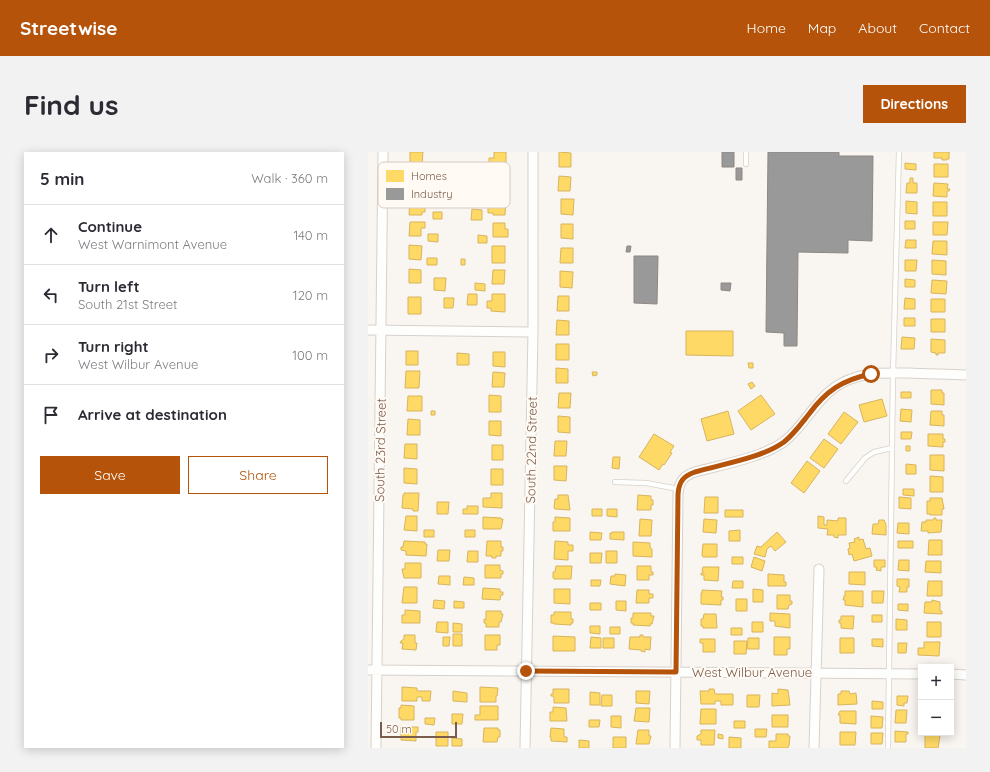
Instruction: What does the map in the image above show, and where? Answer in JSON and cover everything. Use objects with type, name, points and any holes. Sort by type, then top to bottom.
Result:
[{"type":"street","name":"South 23rd Street","points":[[383,152],[383,162]]},
{"type":"street","name":"South 22nd Street","points":[[525,748],[533,332],[533,152]]},
{"type":"street","name":"South 23rd Street","points":[[376,748],[382,208]]},
{"type":"street","points":[[368,330],[533,332]]},
{"type":"street","points":[[676,748],[679,489],[682,479],[686,475],[695,472],[774,449],[791,435],[828,393],[841,383],[856,377],[871,374],[893,373],[966,375]]},
{"type":"street","points":[[814,748],[819,569]]},
{"type":"street","name":"West Wilbur Avenue","points":[[368,670],[918,674]]},
{"type":"street","points":[[954,674],[966,675]]},
{"type":"lane","points":[[746,152],[746,164]]},
{"type":"lane","points":[[888,748],[893,373],[899,152]]},
{"type":"lane","points":[[846,481],[865,458],[874,452],[892,448]]},
{"type":"lane","points":[[615,482],[646,483],[679,489]]},
{"type":"building: Homes","points":[[410,152],[423,152],[422,162],[410,162]]},
{"type":"building: Homes","points":[[494,152],[506,152],[506,162],[489,162],[489,158],[494,158]]},
{"type":"building: Homes","points":[[559,152],[571,153],[571,167],[559,167]]},
{"type":"building: Homes","points":[[934,152],[950,152],[949,159],[942,160],[942,158],[934,158]]},
{"type":"building: Homes","points":[[905,163],[916,164],[916,170],[905,169]]},
{"type":"building: Homes","points":[[934,164],[948,164],[948,177],[934,177]]},
{"type":"building: Homes","points":[[559,176],[571,177],[570,191],[558,191]]},
{"type":"building: Homes","points":[[910,178],[913,178],[913,183],[917,183],[917,193],[906,193],[907,183],[910,183]]},
{"type":"building: Homes","points":[[934,183],[948,184],[947,189],[950,189],[947,191],[947,197],[933,196]]},
{"type":"building: Homes","points":[[561,199],[574,199],[573,215],[561,214]]},
{"type":"building: Homes","points":[[906,201],[917,202],[917,214],[906,213]]},
{"type":"building: Homes","points":[[933,202],[947,202],[947,216],[933,216]]},
{"type":"building: Homes","points":[[409,208],[425,208],[425,212],[422,212],[422,215],[409,215]]},
{"type":"building: Homes","points":[[488,208],[505,208],[505,215],[493,215],[493,213],[488,213]]},
{"type":"building: Homes","points":[[472,209],[482,210],[482,220],[471,220]]},
{"type":"building: Homes","points":[[433,212],[442,212],[442,219],[433,219]]},
{"type":"building: Homes","points":[[905,221],[915,221],[915,229],[905,229]]},
{"type":"building: Homes","points":[[410,222],[425,222],[425,228],[421,228],[421,236],[409,236]]},
{"type":"building: Homes","points":[[933,222],[948,222],[947,235],[933,235]]},
{"type":"building: Homes","points":[[493,223],[505,223],[505,229],[508,229],[508,237],[493,237]]},
{"type":"building: Homes","points":[[561,224],[573,224],[573,239],[561,238]]},
{"type":"building: Homes","points":[[428,234],[438,234],[438,242],[428,241]]},
{"type":"building: Homes","points":[[478,235],[487,236],[487,243],[478,243]]},
{"type":"building: Homes","points":[[906,240],[916,240],[916,248],[905,248]]},
{"type":"building: Homes","points":[[933,241],[947,241],[947,255],[932,254]]},
{"type":"building: Homes","points":[[409,245],[422,246],[421,260],[409,259]]},
{"type":"building: Homes","points":[[492,246],[505,246],[505,263],[492,263]]},
{"type":"building: Homes","points":[[561,248],[573,248],[573,263],[560,263]]},
{"type":"building: Homes","points":[[427,258],[437,258],[437,265],[427,265]]},
{"type":"building: Homes","points":[[461,259],[465,259],[465,265],[461,265]]},
{"type":"building: Homes","points":[[905,260],[917,260],[916,271],[905,271]]},
{"type":"building: Homes","points":[[932,260],[946,261],[946,275],[932,274]]},
{"type":"building: Homes","points":[[409,269],[421,270],[421,283],[409,283]]},
{"type":"building: Homes","points":[[493,270],[505,270],[504,284],[492,284]]},
{"type":"building: Homes","points":[[560,271],[573,272],[572,288],[560,287]]},
{"type":"building: Homes","points":[[434,278],[446,278],[445,291],[434,290]]},
{"type":"building: Homes","points":[[905,279],[915,280],[915,287],[905,287]]},
{"type":"building: Homes","points":[[932,280],[947,281],[946,294],[931,293]]},
{"type":"building: Homes","points":[[475,283],[485,284],[485,291],[475,290]]},
{"type":"building: Homes","points":[[468,294],[477,294],[477,305],[467,305]]},
{"type":"building: Homes","points":[[492,294],[505,294],[505,312],[491,311],[491,308],[487,308],[487,301],[492,301]]},
{"type":"building: Homes","points":[[558,296],[569,296],[569,311],[557,311]]},
{"type":"building: Homes","points":[[408,297],[421,297],[421,314],[408,314]]},
{"type":"building: Homes","points":[[444,298],[454,298],[453,308],[444,308]]},
{"type":"building: Homes","points":[[905,298],[915,299],[915,309],[904,309]]},
{"type":"building: Homes","points":[[931,299],[945,299],[945,312],[931,312]]},
{"type":"building: Homes","points":[[904,318],[915,318],[915,326],[904,326]]},
{"type":"building: Homes","points":[[931,319],[945,319],[945,332],[931,332]]},
{"type":"building: Homes","points":[[557,320],[569,321],[569,335],[556,335]]},
{"type":"building: Homes","points":[[686,331],[733,331],[733,356],[686,355]]},
{"type":"building: Homes","points":[[902,337],[915,338],[914,349],[901,349]]},
{"type":"building: Homes","points":[[931,339],[945,340],[945,353],[938,353],[938,355],[936,355],[936,353],[931,352]]},
{"type":"building: Homes","points":[[556,344],[569,344],[569,360],[556,360]]},
{"type":"building: Homes","points":[[406,351],[418,351],[418,365],[406,365]]},
{"type":"building: Homes","points":[[493,352],[505,352],[505,367],[493,366]]},
{"type":"building: Homes","points":[[457,353],[469,354],[469,365],[457,365]]},
{"type":"building: Homes","points":[[748,363],[753,363],[753,368],[749,368]]},
{"type":"building: Homes","points":[[556,368],[568,369],[568,383],[556,383]]},
{"type":"building: Homes","points":[[406,371],[420,371],[419,388],[405,388]]},
{"type":"building: Homes","points":[[493,372],[505,373],[504,387],[492,387]]},
{"type":"building: Homes","points":[[592,372],[597,372],[597,375],[593,376]]},
{"type":"building: Homes","points":[[752,382],[755,386],[751,389],[748,384]]},
{"type":"building: Homes","points":[[931,390],[942,390],[942,393],[944,393],[944,405],[931,404]]},
{"type":"building: Homes","points":[[901,392],[911,392],[911,398],[901,398]]},
{"type":"building: Homes","points":[[559,393],[571,393],[570,408],[558,408]]},
{"type":"building: Homes","points":[[489,395],[501,396],[501,412],[489,412]]},
{"type":"building: Homes","points":[[761,395],[775,414],[751,430],[738,411]]},
{"type":"building: Homes","points":[[408,396],[422,396],[422,411],[407,411]]},
{"type":"building: Homes","points":[[882,399],[887,416],[864,422],[859,405]]},
{"type":"building: Homes","points":[[901,409],[912,410],[911,422],[900,421]]},
{"type":"building: Homes","points":[[431,411],[435,411],[435,415],[431,415]]},
{"type":"building: Homes","points":[[728,411],[734,434],[707,441],[701,419]]},
{"type":"building: Homes","points":[[931,411],[942,411],[942,415],[944,415],[944,426],[930,425]]},
{"type":"building: Homes","points":[[844,412],[858,422],[841,444],[828,434]]},
{"type":"building: Homes","points":[[558,416],[570,417],[570,433],[558,432]]},
{"type":"building: Homes","points":[[408,419],[420,420],[420,435],[407,435]]},
{"type":"building: Homes","points":[[489,421],[501,421],[501,436],[489,435]]},
{"type":"building: Homes","points":[[901,432],[912,432],[911,439],[901,439]]},
{"type":"building: Homes","points":[[654,434],[674,446],[670,452],[672,453],[659,470],[639,457]]},
{"type":"building: Homes","points":[[928,434],[943,434],[943,439],[945,439],[945,442],[943,442],[943,447],[928,446]]},
{"type":"building: Homes","points":[[824,439],[838,449],[824,468],[810,458]]},
{"type":"building: Homes","points":[[555,441],[567,441],[566,456],[554,456]]},
{"type":"building: Homes","points":[[405,444],[417,444],[417,459],[404,458]]},
{"type":"building: Homes","points":[[492,445],[503,445],[503,460],[492,460]]},
{"type":"building: Homes","points":[[906,446],[910,446],[910,451],[906,451]]},
{"type":"building: Homes","points":[[930,455],[944,455],[944,471],[930,470]]},
{"type":"building: Homes","points":[[613,457],[620,457],[619,469],[612,468]]},
{"type":"building: Homes","points":[[807,461],[820,471],[804,493],[791,483]]},
{"type":"building: Homes","points":[[906,464],[916,465],[916,474],[906,474]]},
{"type":"building: Homes","points":[[554,466],[567,466],[566,481],[554,480]]},
{"type":"building: Homes","points":[[404,468],[417,469],[417,484],[404,483]]},
{"type":"building: Homes","points":[[491,469],[503,469],[503,485],[491,485]]},
{"type":"building: Homes","points":[[930,476],[943,477],[943,492],[930,492]]},
{"type":"building: Homes","points":[[903,489],[914,489],[914,496],[903,495]]},
{"type":"building: Homes","points":[[404,493],[419,493],[418,511],[402,508]]},
{"type":"building: Homes","points":[[491,493],[502,493],[502,508],[483,507],[483,498],[491,498]]},
{"type":"building: Homes","points":[[558,495],[568,495],[570,510],[554,508],[555,499],[558,499]]},
{"type":"building: Homes","points":[[638,495],[651,496],[653,505],[651,505],[651,510],[637,510]]},
{"type":"building: Homes","points":[[705,497],[718,497],[718,513],[704,513]]},
{"type":"building: Homes","points":[[899,497],[911,498],[911,509],[899,508]]},
{"type":"building: Homes","points":[[930,498],[942,498],[944,509],[942,509],[942,515],[927,514],[927,501],[930,501]]},
{"type":"building: Homes","points":[[437,502],[449,502],[448,514],[437,514]]},
{"type":"building: Homes","points":[[467,506],[478,506],[478,514],[463,514],[463,509],[467,509]]},
{"type":"building: Homes","points":[[592,509],[602,509],[602,516],[592,516]]},
{"type":"building: Homes","points":[[607,509],[617,509],[617,517],[607,516]]},
{"type":"building: Homes","points":[[725,510],[743,510],[743,517],[725,517]]},
{"type":"building: Homes","points":[[406,516],[417,516],[417,531],[404,530]]},
{"type":"building: Homes","points":[[818,516],[824,517],[824,525],[827,525],[827,520],[838,521],[838,518],[846,518],[846,535],[838,535],[838,538],[834,537],[834,535],[827,535],[828,529],[818,528]]},
{"type":"building: Homes","points":[[483,517],[503,519],[501,529],[483,529]]},
{"type":"building: Homes","points":[[555,517],[570,518],[570,531],[553,531],[553,522],[555,522]]},
{"type":"building: Homes","points":[[936,518],[936,520],[942,520],[941,532],[928,533],[928,531],[921,531],[922,522],[926,522],[926,520],[933,520]]},
{"type":"building: Homes","points":[[640,519],[652,520],[651,536],[639,536]]},
{"type":"building: Homes","points":[[704,519],[717,520],[716,533],[703,532]]},
{"type":"building: Homes","points":[[879,520],[884,520],[886,525],[886,535],[872,534],[873,524],[878,524]]},
{"type":"building: Homes","points":[[898,523],[909,523],[909,534],[897,533]]},
{"type":"building: Homes","points":[[424,530],[434,530],[434,537],[424,537]]},
{"type":"building: Homes","points":[[465,530],[475,530],[475,537],[465,537]]},
{"type":"building: Homes","points":[[740,530],[740,541],[729,541],[729,531]]},
{"type":"building: Homes","points":[[590,532],[602,533],[601,540],[590,540]]},
{"type":"building: Homes","points":[[624,532],[624,540],[610,539],[610,533]]},
{"type":"building: Homes","points":[[777,532],[786,542],[775,551],[771,546],[767,549],[765,557],[754,554],[757,546],[761,547]]},
{"type":"building: Homes","points":[[859,537],[859,540],[863,539],[866,549],[870,548],[872,556],[854,561],[852,554],[849,555],[849,543],[855,542],[854,539]]},
{"type":"building: Homes","points":[[929,540],[942,540],[942,555],[928,555]]},
{"type":"building: Homes","points":[[404,541],[425,542],[425,544],[427,544],[426,556],[406,555],[406,551],[401,550]]},
{"type":"building: Homes","points":[[487,541],[501,541],[503,551],[501,551],[501,556],[492,558],[492,556],[486,556]]},
{"type":"building: Homes","points":[[555,541],[568,542],[568,545],[573,545],[573,551],[568,551],[568,560],[554,559]]},
{"type":"building: Homes","points":[[898,541],[913,541],[913,548],[898,548]]},
{"type":"building: Homes","points":[[633,542],[650,543],[652,557],[633,556]]},
{"type":"building: Homes","points":[[703,544],[717,544],[717,557],[703,557]]},
{"type":"building: Homes","points":[[438,550],[450,550],[449,561],[437,561]]},
{"type":"building: Homes","points":[[468,551],[478,551],[478,562],[467,562]]},
{"type":"building: Homes","points":[[606,551],[617,551],[617,563],[606,563]]},
{"type":"building: Homes","points":[[590,553],[602,553],[601,563],[590,563]]},
{"type":"building: Homes","points":[[732,557],[743,557],[743,564],[732,564]]},
{"type":"building: Homes","points":[[754,557],[765,561],[762,571],[751,567]]},
{"type":"building: Homes","points":[[874,560],[885,560],[885,567],[881,567],[881,571],[876,570],[877,567],[874,567]]},
{"type":"building: Homes","points":[[899,560],[909,560],[909,571],[898,570]]},
{"type":"building: Homes","points":[[926,561],[941,561],[941,573],[925,572]]},
{"type":"building: Homes","points":[[405,563],[421,563],[421,578],[404,578],[402,569],[405,569]]},
{"type":"building: Homes","points":[[485,565],[500,565],[500,570],[503,571],[501,578],[485,578]]},
{"type":"building: Homes","points":[[556,566],[572,566],[571,579],[554,579],[553,572],[555,572]]},
{"type":"building: Homes","points":[[637,566],[651,566],[651,572],[653,572],[653,575],[649,575],[649,580],[637,580]]},
{"type":"building: Homes","points":[[703,567],[719,567],[718,581],[704,580],[704,575],[701,575],[701,573],[703,573]]},
{"type":"building: Homes","points":[[849,572],[865,572],[865,585],[849,584]]},
{"type":"building: Homes","points":[[615,574],[626,575],[625,586],[610,584],[611,576],[615,576]]},
{"type":"building: Homes","points":[[768,574],[784,575],[784,582],[786,582],[786,586],[768,586]]},
{"type":"building: Homes","points":[[439,576],[450,576],[450,585],[438,584]]},
{"type":"building: Homes","points":[[464,577],[474,578],[474,585],[463,585]]},
{"type":"building: Homes","points":[[897,579],[909,579],[909,587],[907,587],[907,592],[899,592],[900,587],[897,586]]},
{"type":"building: Homes","points":[[591,580],[601,580],[600,586],[591,586]]},
{"type":"building: Homes","points":[[733,581],[743,581],[743,588],[732,588]]},
{"type":"building: Homes","points":[[928,581],[942,581],[942,596],[927,596]]},
{"type":"building: Homes","points":[[404,587],[417,587],[417,603],[402,603]]},
{"type":"building: Homes","points":[[483,588],[500,589],[500,592],[503,592],[503,595],[501,595],[500,600],[482,599]]},
{"type":"building: Homes","points":[[554,589],[570,589],[570,604],[554,603]]},
{"type":"building: Homes","points":[[753,589],[763,590],[763,602],[753,602]]},
{"type":"building: Homes","points":[[637,590],[649,590],[649,594],[653,594],[653,598],[649,598],[649,603],[636,603]]},
{"type":"building: Homes","points":[[702,590],[722,591],[721,597],[723,597],[723,600],[721,600],[721,605],[701,604]]},
{"type":"building: Homes","points":[[845,591],[863,591],[863,607],[845,605],[845,600],[843,600]]},
{"type":"building: Homes","points":[[872,591],[884,591],[883,603],[872,603]]},
{"type":"building: Homes","points":[[777,595],[790,595],[790,601],[792,601],[792,604],[789,605],[788,609],[777,609]]},
{"type":"building: Homes","points":[[736,599],[747,599],[747,611],[736,611]]},
{"type":"building: Homes","points":[[434,600],[445,601],[444,609],[433,608]]},
{"type":"building: Homes","points":[[932,600],[940,602],[940,611],[942,611],[942,614],[924,613],[925,602],[932,602]]},
{"type":"building: Homes","points":[[454,601],[464,602],[464,608],[454,608]]},
{"type":"building: Homes","points":[[616,601],[626,601],[626,611],[616,610]]},
{"type":"building: Homes","points":[[590,603],[601,603],[601,610],[590,610]]},
{"type":"building: Homes","points":[[898,604],[908,604],[908,611],[898,610]]},
{"type":"building: Homes","points":[[405,610],[420,611],[420,623],[402,623],[402,615],[405,615]]},
{"type":"building: Homes","points":[[486,611],[501,611],[501,614],[503,614],[501,622],[499,622],[499,627],[486,627],[484,619],[486,620]]},
{"type":"building: Homes","points":[[554,612],[571,612],[571,619],[573,619],[573,623],[571,623],[571,625],[551,623],[551,615],[554,615]]},
{"type":"building: Homes","points":[[633,613],[651,613],[651,616],[654,616],[652,624],[650,624],[650,626],[633,625],[633,623],[631,623],[631,618],[633,618]]},
{"type":"building: Homes","points":[[770,613],[790,614],[790,628],[775,626],[775,621],[770,621]]},
{"type":"building: Homes","points":[[704,614],[716,614],[717,628],[703,628],[703,626],[701,626],[701,619],[703,619]]},
{"type":"building: Homes","points":[[872,615],[882,615],[882,622],[872,622]]},
{"type":"building: Homes","points":[[841,616],[854,616],[853,629],[841,628],[841,623],[839,623],[839,620],[841,620]]},
{"type":"building: Homes","points":[[896,619],[907,620],[907,630],[896,630]]},
{"type":"building: Homes","points":[[437,622],[448,622],[448,633],[436,632]]},
{"type":"building: Homes","points":[[752,622],[763,622],[763,632],[752,632]]},
{"type":"building: Homes","points":[[927,622],[941,622],[941,637],[927,637]]},
{"type":"building: Homes","points":[[453,623],[462,624],[462,632],[453,632]]},
{"type":"building: Homes","points":[[590,626],[600,626],[600,634],[590,633]]},
{"type":"building: Homes","points":[[610,627],[620,627],[620,634],[610,634]]},
{"type":"building: Homes","points":[[731,628],[742,628],[742,635],[731,635]]},
{"type":"building: Homes","points":[[453,634],[462,634],[462,646],[453,646]]},
{"type":"building: Homes","points":[[404,635],[415,635],[415,643],[417,643],[416,650],[402,649],[403,643],[400,643],[404,639]]},
{"type":"building: Homes","points":[[485,635],[500,635],[500,645],[497,645],[497,650],[485,650]]},
{"type":"building: Homes","points":[[640,635],[643,635],[643,637],[651,637],[650,650],[645,649],[645,652],[641,650],[629,649],[630,637],[640,637]]},
{"type":"building: Homes","points":[[553,636],[575,637],[575,651],[553,651]]},
{"type":"building: Homes","points":[[443,637],[450,637],[449,646],[443,646]]},
{"type":"building: Homes","points":[[591,637],[601,638],[601,648],[590,648]]},
{"type":"building: Homes","points":[[774,637],[790,637],[790,649],[787,649],[787,655],[774,655]]},
{"type":"building: Homes","points":[[603,638],[614,638],[614,648],[603,648]]},
{"type":"building: Homes","points":[[748,638],[759,638],[759,649],[747,649]]},
{"type":"building: Homes","points":[[840,638],[854,638],[854,653],[840,653]]},
{"type":"building: Homes","points":[[700,639],[715,639],[715,652],[703,652],[703,643],[700,643]]},
{"type":"building: Homes","points":[[872,639],[883,639],[883,647],[872,646]]},
{"type":"building: Homes","points":[[734,641],[747,641],[746,654],[734,654]]},
{"type":"building: Homes","points":[[924,642],[940,642],[939,656],[918,655],[918,648],[924,648]]},
{"type":"building: Homes","points":[[898,643],[907,643],[906,653],[898,653]]},
{"type":"building: Homes","points":[[402,687],[417,688],[417,691],[431,691],[430,701],[422,701],[422,697],[417,697],[417,701],[402,701]]},
{"type":"building: Homes","points":[[480,687],[498,688],[496,702],[480,702]]},
{"type":"building: Homes","points":[[553,689],[569,689],[569,703],[554,703],[554,698],[551,696],[551,694],[553,694]]},
{"type":"building: Homes","points":[[709,689],[714,689],[715,694],[733,694],[733,705],[721,705],[721,701],[715,701],[715,704],[701,704],[700,691],[709,691]]},
{"type":"building: Homes","points":[[778,689],[788,690],[790,705],[772,706],[772,693],[778,694]]},
{"type":"building: Homes","points":[[453,691],[467,693],[467,702],[453,701]]},
{"type":"building: Homes","points":[[636,691],[650,691],[649,704],[636,703]]},
{"type":"building: Homes","points":[[841,691],[849,691],[850,694],[856,693],[857,704],[838,705],[838,694],[841,694]]},
{"type":"building: Homes","points":[[590,692],[600,693],[600,705],[590,705]]},
{"type":"building: Homes","points":[[602,695],[612,695],[612,706],[601,706]]},
{"type":"building: Homes","points":[[747,695],[760,695],[759,707],[747,707]]},
{"type":"building: Homes","points":[[897,696],[908,696],[907,703],[904,703],[904,706],[897,705]]},
{"type":"building: Homes","points":[[872,701],[883,702],[883,709],[872,709]]},
{"type":"building: Homes","points":[[401,705],[414,706],[414,720],[401,720],[401,718],[399,718],[399,708],[401,708]]},
{"type":"building: Homes","points":[[480,706],[498,706],[498,720],[475,720],[475,715],[480,715]]},
{"type":"building: Homes","points":[[553,707],[566,708],[567,721],[550,721],[550,712],[553,712]]},
{"type":"building: Homes","points":[[636,708],[650,708],[649,722],[634,721]]},
{"type":"building: Homes","points":[[701,709],[716,709],[716,724],[700,724]]},
{"type":"building: Homes","points":[[896,710],[907,710],[906,723],[895,723]]},
{"type":"building: Homes","points":[[840,711],[856,711],[856,724],[840,723],[840,715],[838,715]]},
{"type":"building: Homes","points":[[452,714],[463,714],[462,724],[452,724]]},
{"type":"building: Homes","points":[[772,715],[788,715],[788,727],[772,727]]},
{"type":"building: Homes","points":[[611,716],[621,716],[621,728],[611,727]]},
{"type":"building: Homes","points":[[871,716],[883,717],[882,728],[871,728]]},
{"type":"building: Homes","points":[[425,718],[435,718],[434,725],[425,724]]},
{"type":"building: Homes","points":[[589,720],[600,720],[599,727],[589,727]]},
{"type":"building: Homes","points":[[734,721],[745,721],[745,728],[734,728]]},
{"type":"building: Homes","points":[[401,727],[418,727],[418,732],[416,732],[416,741],[401,740]]},
{"type":"building: Homes","points":[[484,728],[498,728],[498,730],[500,730],[500,737],[498,737],[497,742],[483,742]]},
{"type":"building: Homes","points":[[551,728],[564,729],[564,737],[567,737],[567,742],[551,741]]},
{"type":"building: Homes","points":[[755,729],[767,729],[766,737],[755,737]]},
{"type":"building: Homes","points":[[638,730],[649,730],[649,736],[651,736],[649,744],[636,744]]},
{"type":"building: Homes","points":[[701,730],[715,730],[714,745],[701,745],[701,740],[697,740],[697,736],[701,734]]},
{"type":"building: Homes","points":[[895,731],[908,732],[908,734],[906,734],[906,742],[895,742]]},
{"type":"building: Homes","points":[[436,732],[448,732],[448,746],[436,746]]},
{"type":"building: Homes","points":[[840,732],[856,732],[855,745],[840,745]]},
{"type":"building: Homes","points":[[871,733],[883,733],[882,744],[871,744]]},
{"type":"building: Homes","points":[[718,734],[723,735],[723,739],[718,738]]},
{"type":"building: Homes","points":[[776,734],[788,734],[788,736],[790,736],[788,748],[769,748],[769,741],[776,741]]},
{"type":"building: Homes","points":[[925,736],[940,736],[938,748],[925,748]]},
{"type":"building: Homes","points":[[613,737],[626,737],[626,748],[613,748]]},
{"type":"building: Homes","points":[[729,737],[741,738],[741,748],[729,748]]},
{"type":"building: Homes","points":[[452,738],[462,739],[462,746],[452,746]]},
{"type":"building: Homes","points":[[579,740],[589,741],[589,748],[579,748]]},
{"type":"building: Industry","points":[[722,152],[734,152],[734,167],[722,167]]},
{"type":"building: Industry","points":[[768,152],[839,152],[839,156],[873,156],[872,241],[848,240],[848,253],[798,252],[797,346],[784,346],[784,333],[766,332]]},
{"type":"building: Industry","points":[[736,168],[742,168],[742,180],[736,180]]},
{"type":"building: Industry","points":[[627,246],[631,246],[630,252],[626,252]]},
{"type":"building: Industry","points":[[634,256],[658,256],[657,304],[634,303]]},
{"type":"building: Industry","points":[[721,283],[731,283],[730,291],[721,290]]},
{"type":"route","points":[[526,671],[676,672],[678,494],[682,479],[686,475],[695,472],[774,449],[786,441],[797,430],[815,406],[828,393],[841,383],[856,377],[871,374]]}]
